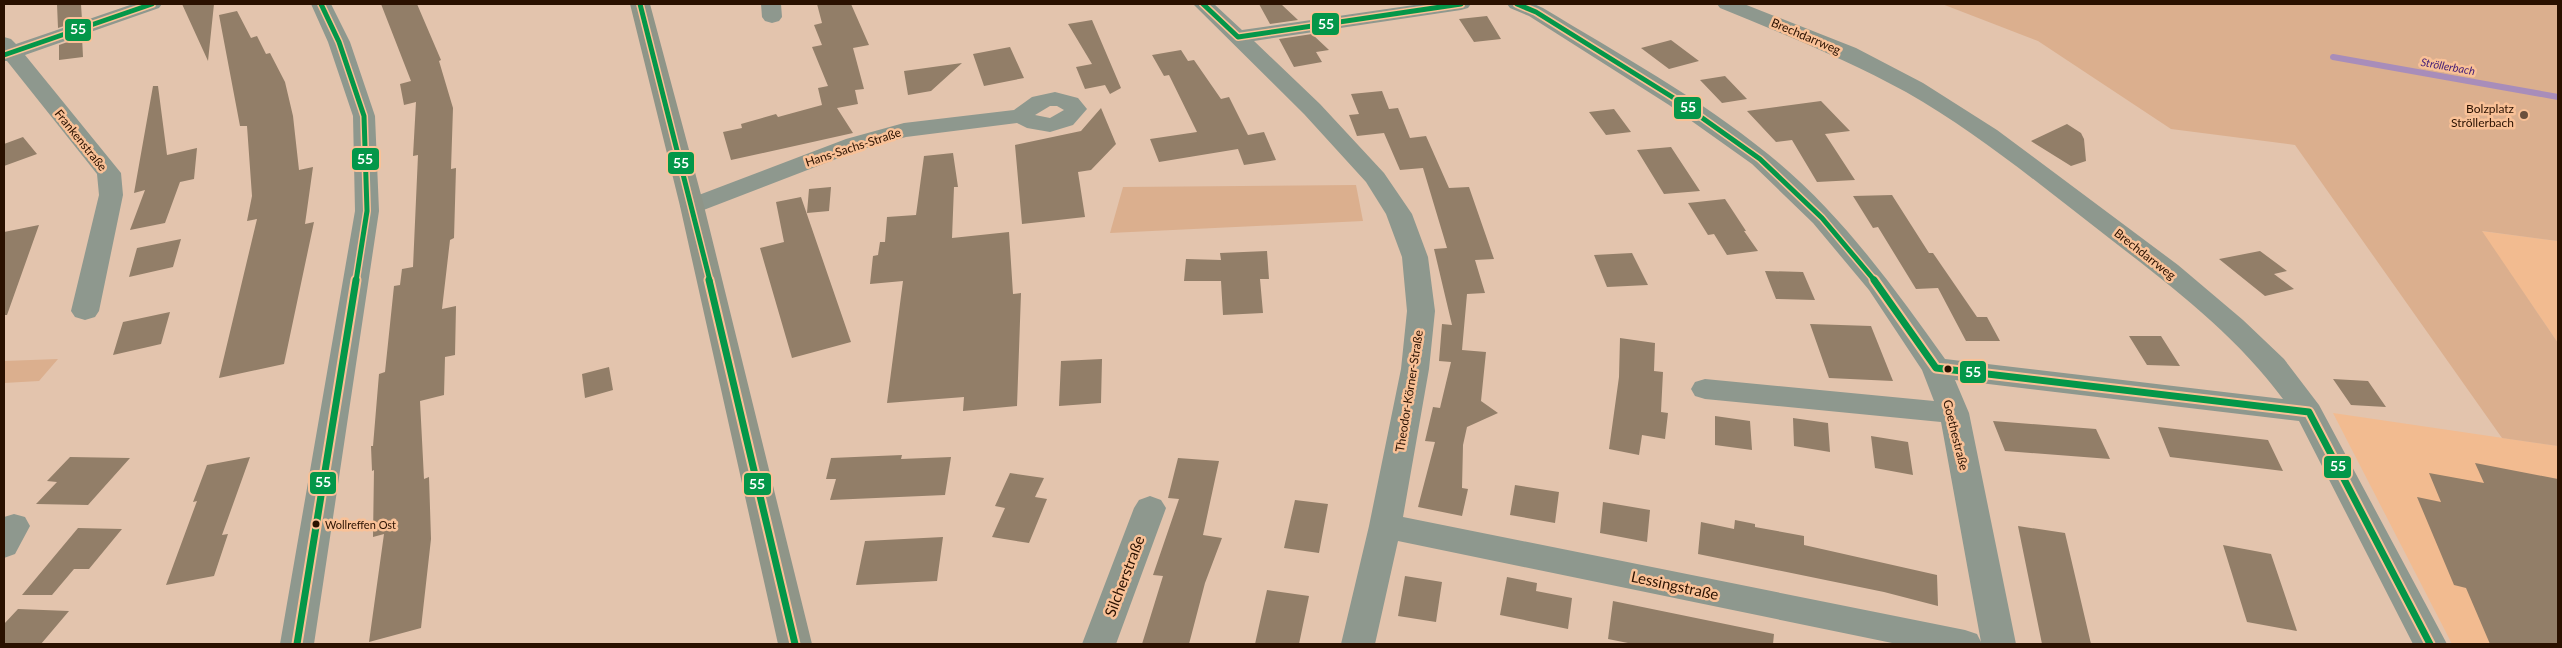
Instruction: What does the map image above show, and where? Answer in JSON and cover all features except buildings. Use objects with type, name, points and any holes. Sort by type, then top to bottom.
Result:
[{"type":"main road","points":[[640,4],[692,206],[795,644]]},
{"type":"street","points":[[6,50],[152,4]]},
{"type":"street","points":[[297,644],[367,211],[364,116],[339,42],[321,4]]},
{"type":"street","name":"Theodor-Körner-Straße","points":[[1203,4],[1312,109],[1375,178],[1400,214],[1415,256],[1421,311],[1417,350],[1385,526],[1358,644]]},
{"type":"street","points":[[1238,37],[1462,4]]},
{"type":"street","name":"Goethestraße","points":[[1517,4],[1536,12],[1677,100],[1760,159],[1822,218],[1878,284],[1936,368],[1954,413],[1999,644]]},
{"type":"street","name":"Brechdarrweg","points":[[1727,4],[1848,53],[1915,88],[1989,135],[2169,271],[2233,326],[2274,366],[2309,412],[2430,644]]},
{"type":"street","name":"Frankenstraße","points":[[6,50],[109,173],[111,195],[85,310]]},
{"type":"street","name":"Hans-Sachs-Straße","points":[[692,206],[854,144],[904,130],[1021,116]]},
{"type":"street","points":[[1936,368],[2309,412]]},
{"type":"street","points":[[1705,389],[1954,413]]},
{"type":"street","name":"Silcherstraße","points":[[1099,644],[1150,508]]},
{"type":"street","name":"Lessingstraße","points":[[1385,526],[1965,644]]},
{"type":"shaded area","points":[[1942,4],[2558,4],[2558,241],[2482,231],[2558,343],[2558,446],[2502,438],[2295,145],[2171,129],[2038,41]]},
{"type":"shaded area","points":[[1356,185],[1363,221],[1110,233],[1123,187]]},
{"type":"shaded area","points":[[2481,231],[2558,241],[2558,343]]},
{"type":"shaded area","points":[[58,359],[39,381],[4,383],[4,361]]},
{"type":"shaded area","points":[[2333,413],[2558,446],[2558,644],[2452,644]]},
{"type":"waterway","name":"Ströllerbach","points":[[2333,57],[2558,97]]},
{"type":"transit line","name":"55","points":[[4,55],[152,4]]},
{"type":"transit line","name":"55","points":[[297,644],[367,211],[364,116],[339,42],[321,4]]},
{"type":"transit line","name":"55","points":[[640,4],[692,206],[795,644]]},
{"type":"transit line","name":"55","points":[[1203,4],[1238,37],[1461,4]]},
{"type":"transit line","name":"55","points":[[1517,4],[1536,12],[1677,100],[1760,159],[1822,218],[1878,284],[1936,368],[2309,412],[2430,644]]},
{"type":"place","name":"Bolzplatz Ströllerbach","points":[[2524,115]]},
{"type":"place","name":"Wollreffen Ost","points":[[316,524]]}]
